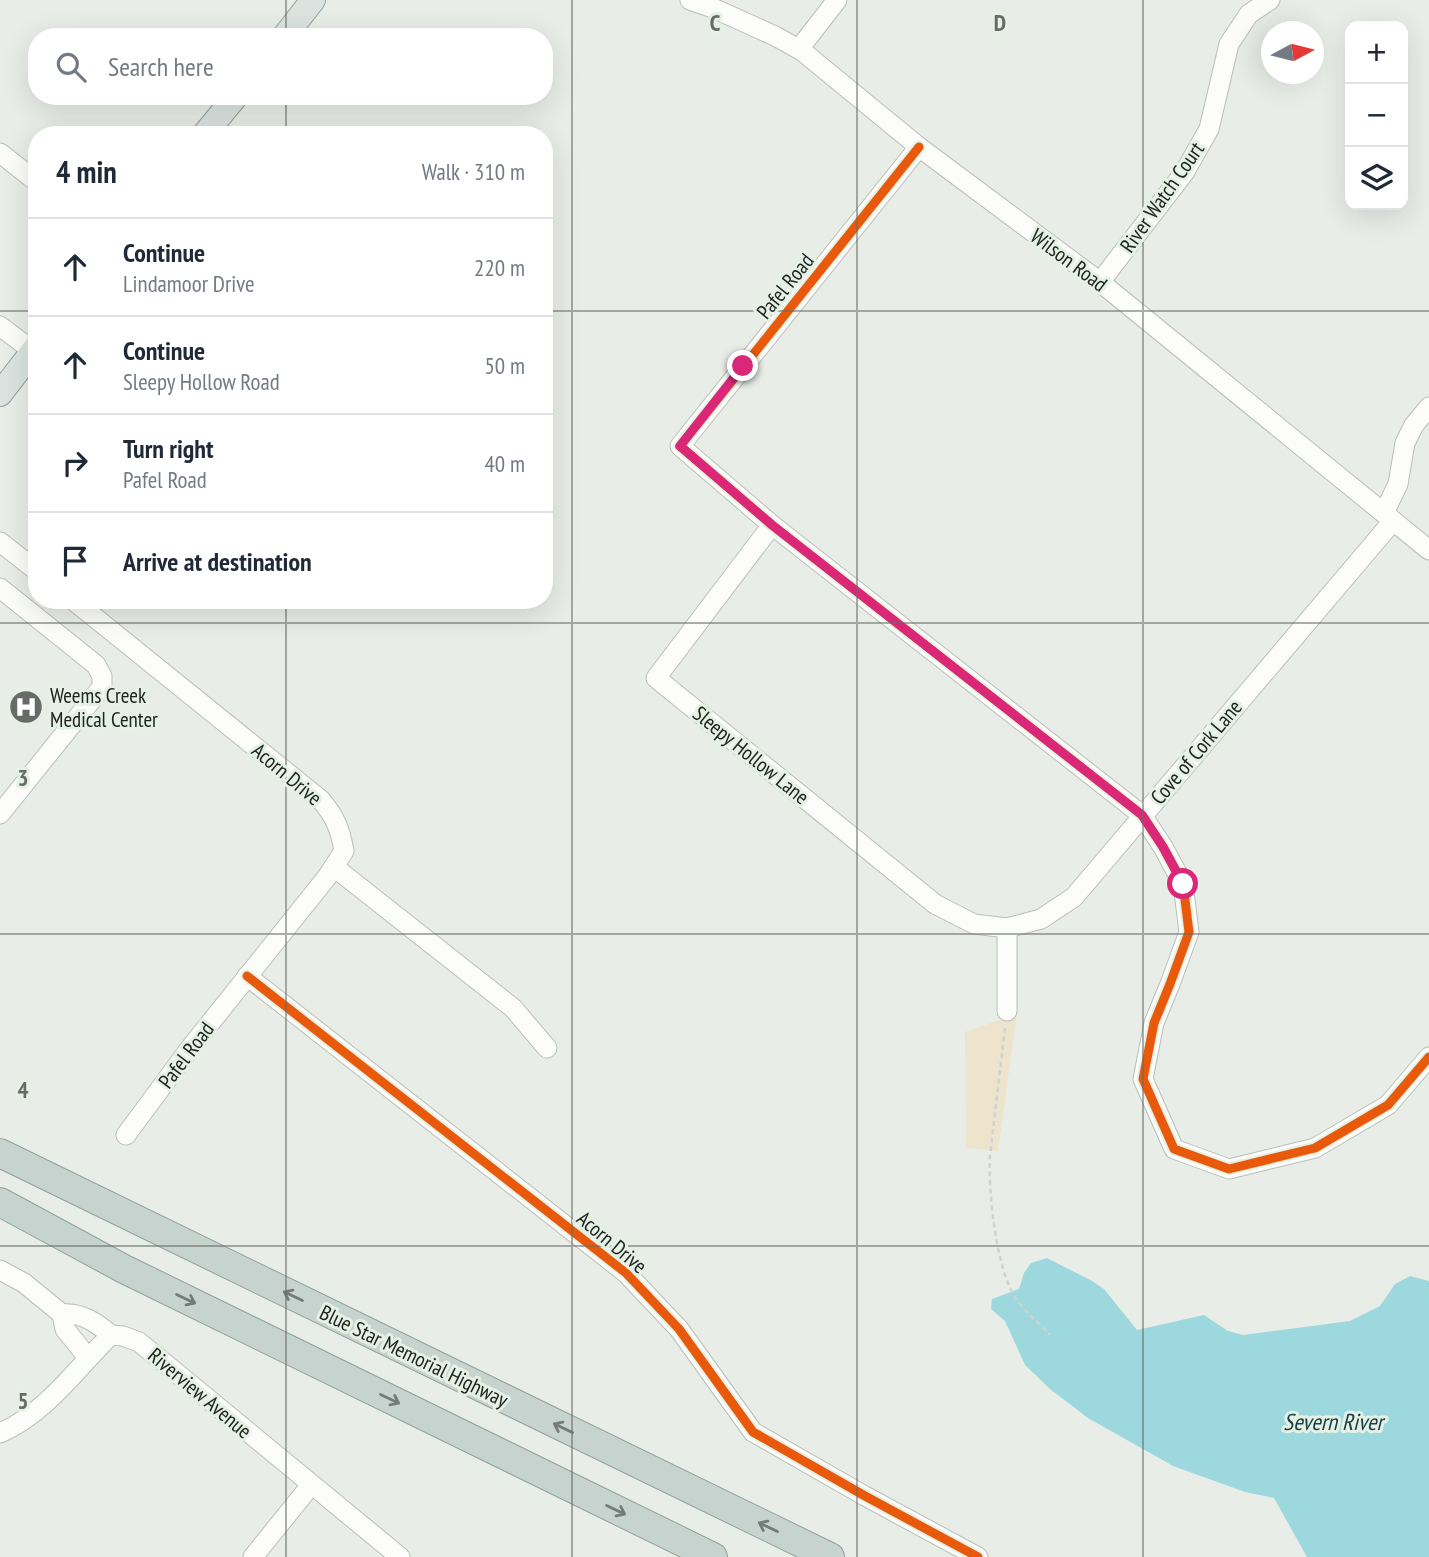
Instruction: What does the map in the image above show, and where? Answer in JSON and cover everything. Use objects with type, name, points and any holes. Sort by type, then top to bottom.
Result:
[{"type":"highway","points":[[0,1144],[126,1214]]},
{"type":"highway","name":"Blue Star Memorial Highway","points":[[0,1153],[830,1557]]},
{"type":"highway","points":[[0,1202],[124,1269],[713,1557]]},
{"type":"highway","points":[[0,1215],[124,1269]]},
{"type":"main road","points":[[291,28],[313,0]]},
{"type":"main road","points":[[211,126],[229,105]]},
{"type":"main road","points":[[0,394],[28,357]]},
{"type":"street","name":"Wilson Road","points":[[690,0],[726,6],[799,49],[919,147],[1100,282],[1429,550]]},
{"type":"street","points":[[799,49],[837,0]]},
{"type":"street","name":"River Watch Court","points":[[1100,282],[1184,173],[1209,130],[1229,44],[1249,14],[1270,0]]},
{"type":"street","name":"Pafel Road","points":[[772,525],[680,446],[919,147]]},
{"type":"street","points":[[0,153],[28,175]]},
{"type":"street","points":[[0,326],[28,344]]},
{"type":"street","name":"Cove of Cork Lane","points":[[1007,928],[1041,919],[1074,897],[1389,517],[1405,443],[1414,425],[1429,407]]},
{"type":"street","points":[[772,525],[1142,815],[1163,847],[1183,884],[1189,932],[1154,1023],[1143,1079],[1174,1149],[1229,1169],[1315,1148],[1388,1105],[1429,1057]]},
{"type":"street","name":"Sleepy Hollow Lane","points":[[772,525],[656,678],[935,904],[974,924],[1007,928]]},
{"type":"street","points":[[0,541],[28,564]]},
{"type":"street","points":[[0,587],[96,665],[102,676],[102,687],[0,814]]},
{"type":"street","name":"Acorn Drive","points":[[84,609],[321,800],[333,814],[341,832],[344,851],[334,867],[247,976],[626,1273],[679,1329],[753,1432],[978,1557]]},
{"type":"street","points":[[334,867],[513,1008],[547,1048]]},
{"type":"street","points":[[1007,928],[1007,1011]]},
{"type":"street","name":"Pafel Road","points":[[126,1135],[191,1046],[247,976]]},
{"type":"street","points":[[0,1270],[24,1283],[62,1314],[65,1329],[88,1357]]},
{"type":"street","name":"Riverview Avenue","points":[[62,1314],[73,1313],[97,1323],[111,1335],[139,1342],[400,1557]]},
{"type":"street","points":[[0,1433],[16,1426],[51,1399],[111,1335]]},
{"type":"street","points":[[253,1557],[311,1485]]},
{"type":"path","points":[[1007,1011],[990,1156],[992,1205],[1003,1269],[1016,1299],[1050,1335]]},
{"type":"shaded area","points":[[1017,1014],[998,1151],[966,1148],[965,1032]]},
{"type":"water","name":"Severn River","points":[[1047,1258],[1104,1289],[1137,1330],[1204,1315],[1228,1331],[1243,1335],[1350,1321],[1380,1306],[1395,1284],[1410,1276],[1429,1281],[1429,1557],[1307,1557],[1274,1498],[1245,1492],[1173,1466],[1088,1418],[1050,1389],[1025,1365],[1005,1321],[991,1309],[992,1299],[1019,1289],[1024,1273],[1031,1263]]},
{"type":"cycle path","points":[[919,147],[680,446],[772,525],[1142,815],[1183,884],[1189,932],[1154,1023],[1143,1079],[1174,1149],[1229,1169],[1315,1148],[1388,1105],[1429,1057]]},
{"type":"cycle path","points":[[247,976],[626,1273],[679,1329],[753,1432],[978,1557]]},
{"type":"place","name":"Weems Creek Medical Center","points":[[26,707]]},
{"type":"route","points":[[743,366],[680,446],[772,525],[1142,815],[1183,884]]}]
